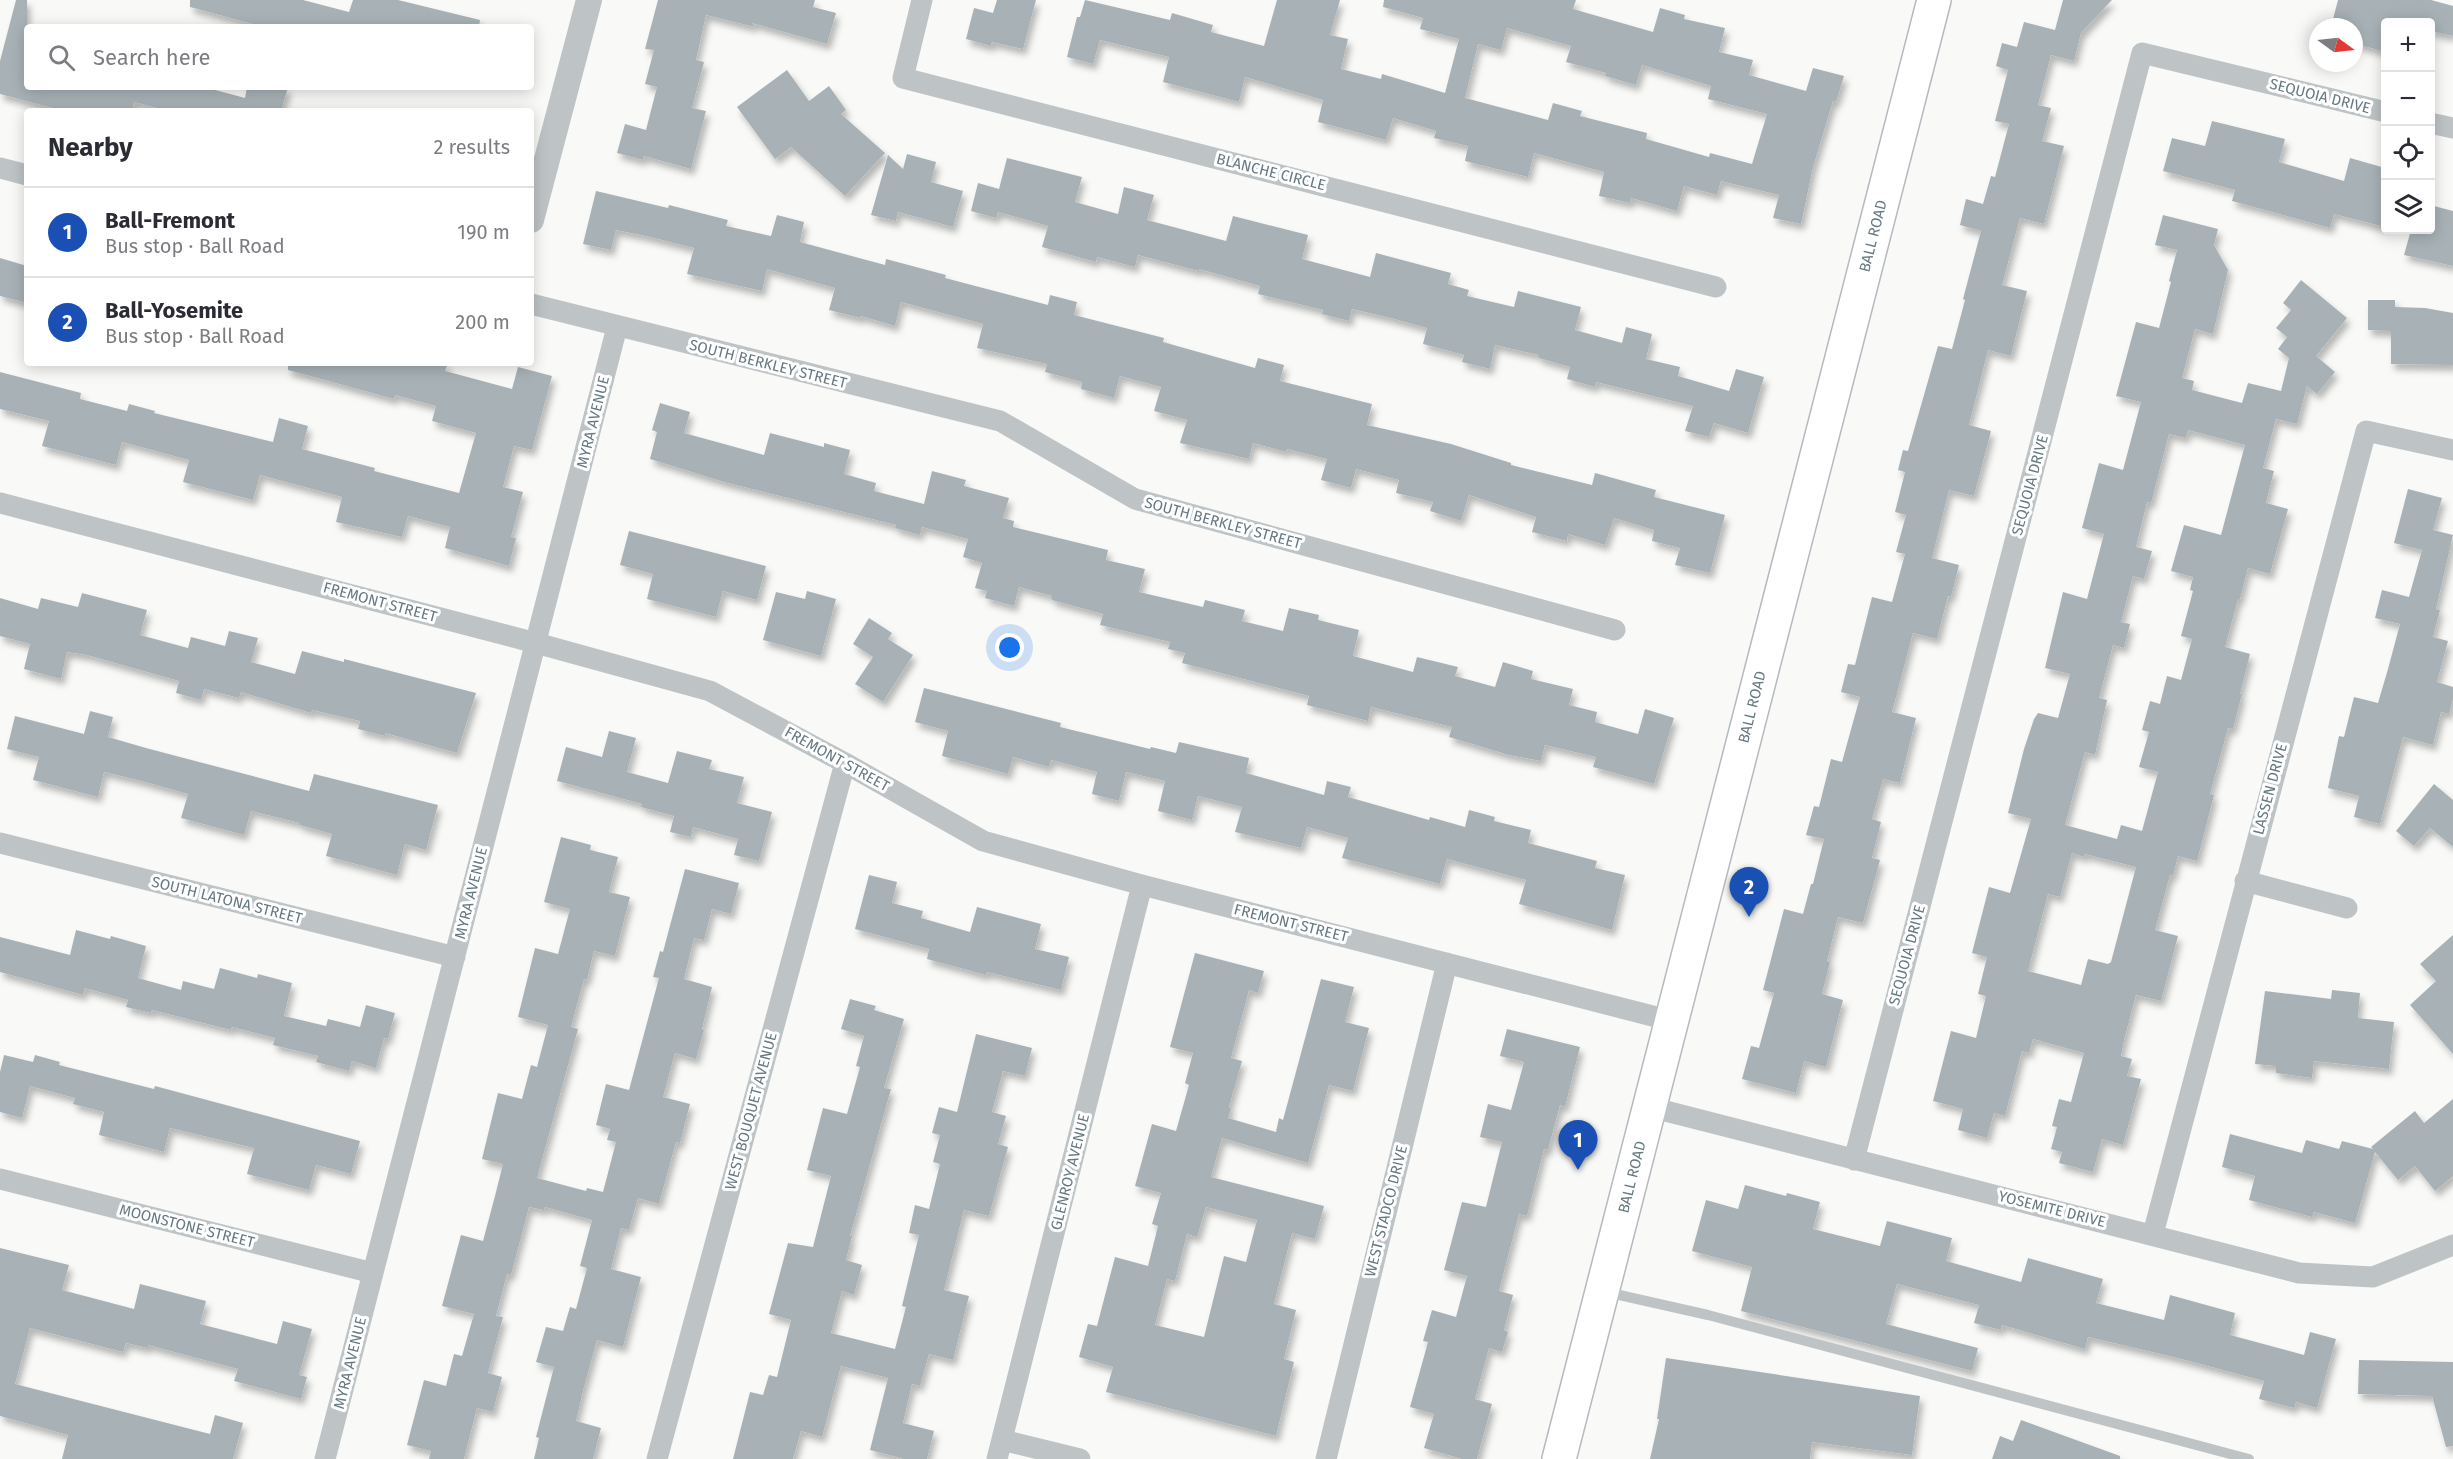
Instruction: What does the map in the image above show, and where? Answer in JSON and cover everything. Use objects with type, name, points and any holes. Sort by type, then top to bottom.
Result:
[{"type":"main road","name":"BALL ROAD","points":[[1559,1459],[1934,0]]},
{"type":"street","points":[[534,209],[589,0]]},
{"type":"street","name":"BLANCHE CIRCLE","points":[[922,0],[903,78],[1716,287]]},
{"type":"street","name":"SEQUOIA DRIVE","points":[[1854,1160],[2142,53],[2381,111]]},
{"type":"street","points":[[2435,124],[2453,128]]},
{"type":"street","points":[[0,168],[24,174]]},
{"type":"street","name":"SOUTH BERKLEY STREET","points":[[534,305],[1000,421],[1135,499],[1615,630]]},
{"type":"street","name":"MYRA AVENUE","points":[[326,1459],[617,327]]},
{"type":"street","name":"LASSEN DRIVE","points":[[2152,1234],[2366,430],[2453,450]]},
{"type":"street","name":"FREMONT STREET","points":[[0,503],[536,643],[710,691],[845,763],[983,841],[1142,885],[1672,1021]]},
{"type":"street","name":"WEST BOUQUET AVENUE","points":[[657,1459],[845,763]]},
{"type":"street","name":"SOUTH LATONA STREET","points":[[0,843],[455,957]]},
{"type":"street","points":[[2245,881],[2347,908]]},
{"type":"street","name":"GLENROY AVENUE","points":[[1000,1450],[1142,885]]},
{"type":"street","name":"WEST STADCO DRIVE","points":[[1326,1459],[1447,963]]},
{"type":"street","name":"YOSEMITE DRIVE","points":[[1650,1107],[2299,1273],[2373,1276],[2453,1245]]},
{"type":"street","name":"MOONSTONE STREET","points":[[0,1179],[373,1274]]},
{"type":"street","points":[[1000,1450],[1080,1459]]},
{"type":"lane","points":[[1603,1292],[1708,1315],[2249,1459]]},
{"type":"building","points":[[16,0],[27,0],[27,24],[24,24],[24,90],[215,90],[245,98],[246,90],[287,90],[282,108],[157,108],[134,102],[133,108],[53,108],[0,94],[0,61]]},
{"type":"building","points":[[190,0],[303,0],[349,12],[353,0],[398,0],[480,20],[479,24],[253,24],[190,7]]},
{"type":"building","points":[[658,0],[815,0],[813,7],[836,13],[827,44],[752,23],[755,27],[706,15],[696,60],[704,62],[692,108],[706,111],[691,169],[644,156],[643,160],[617,153],[625,124],[646,130],[657,87],[645,84],[654,50],[645,49]]},
{"type":"building","points":[[997,0],[1036,0],[1023,49],[992,42],[991,46],[966,39],[974,8],[993,13]]},
{"type":"building","points":[[1085,0],[1170,20],[1172,13],[1213,25],[1211,32],[1264,46],[1277,0],[1340,0],[1330,35],[1348,39],[1341,69],[1381,79],[1382,74],[1445,93],[1459,39],[1420,29],[1423,18],[1383,7],[1384,0],[1576,0],[1573,9],[1653,32],[1660,8],[1685,15],[1684,19],[1725,28],[1719,52],[1753,60],[1749,75],[1806,91],[1813,68],[1844,76],[1836,102],[1833,101],[1813,167],[1801,224],[1773,218],[1779,195],[1721,181],[1717,195],[1684,186],[1677,211],[1631,198],[1630,203],[1599,196],[1604,172],[1534,153],[1528,177],[1465,161],[1468,146],[1434,138],[1436,131],[1393,118],[1386,140],[1318,122],[1323,100],[1245,77],[1239,102],[1163,82],[1169,57],[1100,40],[1093,64],[1067,57],[1077,17],[1080,17]],"holes":[[[1507,28],[1571,46],[1566,62],[1606,73],[1605,76],[1636,85],[1642,65],[1711,86],[1708,99],[1767,114],[1752,164],[1710,153],[1709,157],[1646,139],[1647,133],[1580,116],[1582,111],[1553,103],[1548,120],[1465,98],[1478,44],[1501,50]]]},
{"type":"building","points":[[2063,0],[2112,0],[2081,33],[2074,61],[2051,55],[2038,105],[2051,108],[2042,141],[2064,146],[2044,224],[2020,218],[2002,285],[2027,291],[2011,356],[1988,350],[1969,425],[1991,431],[1974,496],[1949,490],[1932,558],[1959,565],[1937,639],[1913,633],[1892,712],[1916,718],[1900,783],[1883,779],[1872,819],[1881,822],[1872,858],[1880,860],[1863,923],[1838,917],[1827,961],[1830,962],[1822,994],[1843,1000],[1826,1067],[1804,1061],[1796,1093],[1742,1079],[1751,1046],[1759,1048],[1774,993],[1763,990],[1784,909],[1803,914],[1811,884],[1813,884],[1824,839],[1806,835],[1814,806],[1819,807],[1831,759],[1842,762],[1860,697],[1841,692],[1848,664],[1855,665],[1872,597],[1892,602],[1905,554],[1896,552],[1906,515],[1895,512],[1905,472],[1898,470],[1903,450],[1908,451],[1938,346],[1952,349],[1965,300],[1963,299],[1981,231],[1960,225],[1966,199],[1983,204],[1991,176],[1995,177],[2009,124],[1995,121],[2008,70],[1996,66],[2002,43],[2017,47],[2024,22],[2055,30]]},
{"type":"building","points":[[2338,0],[2431,0],[2453,6],[2453,36],[2435,32],[2435,18],[2381,18],[2381,51],[2363,46],[2363,18],[2333,18]]},
{"type":"building","points":[[787,70],[809,101],[829,86],[846,110],[841,114],[885,153],[845,196],[791,147],[775,159],[737,107]]},
{"type":"building","points":[[2212,121],[2285,139],[2279,162],[2344,181],[2350,158],[2381,167],[2381,226],[2334,214],[2330,228],[2232,201],[2235,190],[2163,171],[2172,138],[2205,146]]},
{"type":"building","points":[[907,154],[936,162],[931,182],[963,191],[953,227],[898,212],[896,221],[871,215],[888,155],[903,169]]},
{"type":"building","points":[[1007,158],[1082,177],[1075,202],[1118,214],[1124,187],[1154,195],[1147,220],[1226,241],[1233,216],[1308,235],[1302,259],[1370,277],[1376,253],[1451,273],[1448,284],[1469,290],[1467,296],[1514,307],[1518,291],[1581,307],[1575,330],[1622,343],[1626,327],[1652,334],[1646,359],[1680,367],[1678,376],[1729,391],[1736,369],[1764,377],[1748,433],[1714,423],[1709,437],[1685,431],[1693,406],[1596,382],[1595,387],[1567,379],[1570,367],[1539,358],[1539,355],[1495,345],[1490,369],[1462,362],[1464,355],[1423,344],[1427,328],[1387,317],[1352,309],[1349,321],[1322,314],[1323,310],[1258,294],[1260,286],[1199,269],[1199,271],[1138,255],[1135,267],[1097,257],[1096,262],[1042,247],[1048,226],[998,212],[996,218],[971,211],[978,183],[999,189]]},
{"type":"building","points":[[596,191],[668,208],[669,205],[728,220],[726,226],[771,236],[777,215],[804,222],[800,242],[885,265],[886,259],[946,275],[945,278],[1048,305],[1050,295],[1077,302],[1074,315],[1164,338],[1163,342],[1255,368],[1258,358],[1284,365],[1280,381],[1372,404],[1367,425],[1451,444],[1511,463],[1511,465],[1592,485],[1595,473],[1656,490],[1654,497],[1725,515],[1710,573],[1675,565],[1680,548],[1652,541],[1654,530],[1614,518],[1605,545],[1568,534],[1567,541],[1532,532],[1536,517],[1469,495],[1461,521],[1430,511],[1433,502],[1396,493],[1399,480],[1356,469],[1351,488],[1321,480],[1327,459],[1287,449],[1286,452],[1253,443],[1249,459],[1180,443],[1187,420],[1154,411],[1161,387],[1120,376],[1114,398],[1081,389],[1082,382],[1045,372],[1047,364],[977,348],[983,324],[901,302],[895,326],[861,316],[860,318],[829,310],[835,288],[767,269],[762,291],[687,274],[694,248],[616,230],[611,250],[583,244]]},
{"type":"building","points":[[2435,206],[2453,211],[2453,266],[2404,255],[2410,234],[2435,234]]},
{"type":"building","points":[[2163,215],[2218,229],[2214,245],[2228,270],[2213,334],[2195,329],[2182,378],[2194,381],[2192,390],[2242,403],[2248,383],[2281,391],[2289,358],[2278,349],[2287,337],[2276,328],[2291,310],[2283,303],[2301,280],[2347,318],[2316,356],[2335,372],[2317,394],[2307,386],[2297,424],[2276,419],[2263,468],[2274,471],[2266,503],[2288,509],[2270,574],[2248,568],[2240,599],[2238,599],[2225,647],[2250,654],[2240,694],[2242,694],[2233,729],[2228,728],[2210,794],[2214,795],[2197,861],[2178,856],[2173,876],[2170,875],[2155,930],[2178,936],[2161,1001],[2136,995],[2124,1040],[2121,1056],[2132,1059],[2127,1076],[2141,1079],[2123,1145],[2102,1139],[2093,1172],[2059,1163],[2062,1152],[2051,1149],[2057,1127],[2052,1126],[2059,1099],[2071,1102],[2084,1053],[2033,1039],[2029,1053],[2022,1051],[2005,1116],[1994,1113],[1987,1138],[1958,1130],[1963,1109],[1933,1101],[1951,1031],[1976,1038],[1986,996],[1978,994],[1987,957],[1972,953],[1989,887],[2010,893],[2031,819],[2008,813],[2024,749],[2038,713],[2058,718],[2070,674],[2045,668],[2063,592],[2087,599],[2104,534],[2082,528],[2099,463],[2123,470],[2141,402],[2116,396],[2136,322],[2159,328],[2171,282],[2169,281],[2177,250],[2155,245]],"holes":[[[2188,430],[2245,445],[2221,535],[2184,525],[2171,571],[2193,577],[2190,590],[2193,591],[2181,636],[2192,639],[2181,680],[2167,676],[2160,704],[2150,701],[2142,730],[2149,732],[2139,767],[2158,772],[2142,831],[2121,825],[2117,839],[2065,825],[2085,752],[2095,755],[2107,700],[2099,698],[2113,645],[2124,648],[2130,624],[2121,622],[2133,576],[2144,579],[2152,551],[2136,547],[2147,502],[2151,503],[2169,434],[2186,438]],[[2072,853],[2084,857],[2085,854],[2136,867],[2111,962],[2108,964],[2088,959],[2081,985],[2028,971],[2048,894],[2060,897]]]},
{"type":"building","points":[[0,258],[24,265],[24,302],[0,296]]},
{"type":"building","points":[[2368,300],[2395,300],[2395,307],[2425,308],[2453,313],[2453,365],[2391,364],[2391,331],[2368,330]]},
{"type":"building","points":[[288,366],[447,366],[445,371],[512,389],[518,367],[552,376],[532,450],[514,446],[503,487],[523,492],[511,537],[516,538],[509,566],[445,548],[450,527],[408,516],[402,537],[336,522],[342,497],[260,475],[253,500],[183,482],[189,460],[122,442],[116,465],[42,446],[49,421],[0,409],[0,372],[81,393],[80,399],[127,411],[129,404],[155,411],[154,413],[273,442],[279,418],[308,426],[302,449],[459,493],[476,433],[432,421],[436,406],[395,395],[394,399],[288,370]]},
{"type":"building","points":[[660,403],[690,412],[684,433],[764,455],[770,433],[824,447],[824,443],[850,450],[844,474],[876,483],[874,491],[924,504],[932,471],[966,480],[964,486],[1009,498],[1003,518],[1014,521],[1013,527],[1108,550],[1106,560],[1145,569],[1139,592],[1203,607],[1205,600],[1245,610],[1242,621],[1283,631],[1289,608],[1319,615],[1318,620],[1359,630],[1353,656],[1413,672],[1417,657],[1458,667],[1455,676],[1495,687],[1503,662],[1533,671],[1531,679],[1573,689],[1569,705],[1597,712],[1595,722],[1638,734],[1645,709],[1674,718],[1654,784],[1593,767],[1596,757],[1545,745],[1541,761],[1509,755],[1449,737],[1452,727],[1371,707],[1368,721],[1307,705],[1309,696],[1182,663],[1185,653],[1168,649],[1170,642],[1100,625],[1103,614],[1052,600],[1052,596],[1019,587],[1014,606],[985,598],[987,591],[975,588],[982,563],[963,557],[968,539],[922,527],[920,535],[895,528],[896,525],[724,482],[650,459],[657,432],[652,430]]},
{"type":"building","points":[[2408,489],[2442,498],[2433,530],[2453,535],[2436,609],[2440,610],[2433,637],[2448,641],[2437,682],[2453,687],[2453,699],[2449,714],[2441,712],[2433,745],[2403,737],[2380,824],[2354,817],[2359,796],[2328,788],[2339,736],[2344,737],[2354,697],[2378,703],[2388,669],[2400,624],[2375,618],[2382,590],[2409,597],[2422,550],[2394,543]]},
{"type":"building","points":[[629,531],[766,566],[757,600],[723,591],[716,617],[647,599],[653,574],[620,565]]},
{"type":"building","points":[[807,591],[836,599],[821,656],[763,640],[776,592],[805,599]]},
{"type":"building","points":[[82,593],[147,610],[140,635],[188,648],[191,637],[225,646],[229,631],[258,638],[251,662],[295,674],[302,651],[344,662],[344,659],[476,693],[457,753],[385,733],[385,736],[358,729],[360,721],[312,710],[311,713],[241,692],[239,698],[204,689],[201,700],[176,693],[179,681],[87,655],[67,652],[61,679],[24,669],[30,644],[0,636],[0,598],[38,609],[41,598],[78,607]]},
{"type":"building","points":[[869,618],[892,633],[888,639],[913,655],[883,702],[855,684],[873,657],[853,644]]},
{"type":"building","points":[[924,688],[1061,723],[1060,727],[1150,749],[1151,747],[1176,753],[1179,742],[1249,758],[1246,773],[1324,795],[1327,781],[1351,787],[1348,797],[1429,820],[1430,817],[1465,827],[1469,810],[1495,817],[1494,821],[1531,830],[1528,843],[1597,861],[1595,868],[1625,875],[1612,930],[1519,904],[1526,880],[1447,859],[1440,884],[1342,858],[1348,838],[1307,827],[1301,848],[1235,832],[1242,807],[1198,796],[1192,820],[1158,811],[1165,781],[1126,772],[1119,801],[1092,794],[1097,772],[1051,760],[1049,767],[1013,757],[1008,774],[942,756],[948,731],[915,722]]},
{"type":"building","points":[[90,711],[113,717],[108,737],[146,748],[309,791],[314,774],[438,805],[426,850],[405,844],[397,875],[326,856],[332,834],[300,825],[300,823],[251,811],[244,835],[181,818],[188,794],[138,780],[104,772],[98,797],[33,780],[39,757],[7,749],[15,716],[84,734]]},
{"type":"building","points":[[609,731],[636,738],[627,772],[668,783],[677,751],[712,760],[709,769],[744,777],[737,803],[772,812],[759,861],[734,855],[738,839],[693,827],[691,837],[670,832],[674,816],[641,807],[642,804],[557,781],[566,747],[602,757]]},
{"type":"building","points":[[2434,784],[2453,800],[2453,847],[2430,828],[2414,846],[2396,831]]},
{"type":"building","points":[[561,837],[591,845],[590,850],[618,857],[609,892],[630,897],[615,956],[594,951],[587,980],[584,979],[571,1027],[578,1029],[537,1178],[586,1191],[587,1188],[603,1192],[616,1142],[607,1140],[610,1129],[596,1125],[606,1084],[629,1090],[659,978],[653,977],[660,951],[663,952],[685,869],[739,883],[731,914],[712,909],[704,940],[694,938],[684,979],[712,987],[702,1029],[704,1030],[696,1059],[675,1053],[663,1097],[690,1104],[680,1143],[676,1142],[659,1204],[638,1198],[629,1230],[621,1228],[611,1269],[641,1277],[623,1347],[597,1340],[584,1387],[576,1421],[601,1428],[593,1459],[534,1459],[539,1438],[536,1437],[554,1367],[536,1362],[546,1327],[563,1331],[570,1307],[576,1309],[587,1268],[580,1266],[592,1220],[545,1207],[544,1210],[529,1207],[511,1275],[507,1274],[496,1316],[503,1317],[488,1373],[502,1377],[493,1412],[477,1408],[464,1459],[429,1459],[431,1451],[407,1445],[424,1380],[446,1386],[454,1354],[462,1356],[474,1314],[442,1306],[461,1235],[483,1241],[495,1196],[503,1164],[482,1159],[498,1093],[522,1099],[531,1065],[537,1067],[548,1025],[518,1017],[535,948],[558,954],[570,909],[544,902]]},
{"type":"building","points":[[869,875],[897,882],[892,903],[923,911],[921,918],[970,932],[977,907],[1041,924],[1035,949],[1069,957],[1061,990],[987,972],[986,975],[927,959],[929,949],[855,929]]},
{"type":"building","points":[[76,930],[110,939],[111,936],[146,946],[138,978],[181,990],[183,981],[214,989],[220,968],[257,978],[258,974],[292,983],[284,1016],[326,1026],[328,1019],[360,1027],[366,1005],[395,1013],[388,1039],[384,1038],[376,1068],[352,1061],[349,1071],[316,1062],[318,1056],[273,1045],[275,1038],[232,1027],[231,1030],[152,1010],[151,1013],[126,1007],[128,1000],[85,988],[83,995],[0,972],[0,937],[70,955]]},
{"type":"building","points":[[2453,935],[2453,1054],[2410,1005],[2436,981],[2420,964]]},
{"type":"building","points":[[1195,953],[1264,971],[1258,993],[1249,990],[1231,1058],[1242,1061],[1228,1118],[1276,1132],[1279,1118],[1283,1120],[1321,979],[1354,987],[1345,1022],[1369,1028],[1353,1091],[1329,1085],[1308,1163],[1222,1138],[1211,1177],[1324,1206],[1315,1239],[1292,1233],[1274,1304],[1296,1310],[1284,1359],[1294,1362],[1276,1436],[1106,1392],[1113,1367],[1079,1357],[1088,1324],[1097,1326],[1115,1257],[1148,1266],[1158,1226],[1152,1224],[1161,1193],[1135,1186],[1152,1124],[1176,1131],[1189,1085],[1185,1083],[1193,1053],[1170,1047]],"holes":[[[1206,1207],[1257,1220],[1246,1262],[1224,1256],[1204,1337],[1155,1325],[1167,1279],[1175,1281],[1187,1234],[1197,1237]]]},
{"type":"building","points":[[2332,990],[2360,993],[2358,1018],[2394,1022],[2389,1069],[2314,1061],[2312,1078],[2276,1073],[2276,1066],[2255,1064],[2265,991],[2331,999]]},
{"type":"building","points":[[850,999],[876,1006],[874,1010],[904,1019],[884,1088],[891,1089],[850,1236],[852,1236],[846,1260],[862,1265],[854,1295],[842,1291],[831,1333],[895,1349],[906,1307],[902,1306],[919,1235],[909,1233],[915,1205],[929,1209],[940,1164],[933,1162],[940,1135],[932,1133],[939,1107],[957,1112],[976,1034],[1032,1048],[1025,1076],[1003,1071],[992,1112],[1006,1116],[998,1144],[1008,1147],[989,1216],[964,1210],[944,1290],[969,1296],[953,1360],[929,1354],[920,1386],[912,1384],[903,1423],[934,1431],[927,1459],[904,1459],[870,1450],[888,1378],[841,1366],[822,1437],[801,1431],[793,1459],[733,1459],[750,1392],[763,1395],[769,1375],[777,1377],[791,1320],[769,1314],[788,1243],[813,1247],[831,1176],[807,1170],[823,1108],[847,1114],[860,1067],[856,1066],[864,1036],[841,1029]]},
{"type":"building","points":[[1507,1029],[1580,1047],[1565,1107],[1560,1105],[1548,1150],[1544,1149],[1527,1216],[1519,1214],[1499,1291],[1513,1295],[1504,1330],[1508,1332],[1502,1352],[1489,1348],[1475,1399],[1492,1404],[1477,1459],[1462,1459],[1424,1448],[1434,1414],[1410,1407],[1428,1342],[1423,1341],[1432,1310],[1456,1317],[1467,1276],[1444,1270],[1462,1202],[1486,1207],[1502,1142],[1480,1137],[1488,1104],[1511,1110],[1524,1062],[1500,1056]]},
{"type":"building","points":[[4,1055],[33,1062],[35,1055],[60,1062],[59,1065],[154,1089],[155,1086],[360,1141],[351,1174],[316,1165],[309,1190],[247,1174],[254,1148],[170,1128],[164,1152],[99,1135],[104,1112],[73,1104],[75,1098],[30,1086],[22,1118],[0,1112],[0,1072]]},
{"type":"building","points":[[2453,1099],[2453,1176],[2435,1191],[2415,1166],[2398,1180],[2375,1152],[2355,1223],[2314,1212],[2312,1217],[2249,1200],[2255,1176],[2222,1167],[2230,1134],[2302,1153],[2306,1140],[2339,1149],[2342,1141],[2373,1149],[2371,1147],[2415,1111],[2424,1123]]},
{"type":"building","points":[[1745,1185],[1820,1202],[1813,1229],[1880,1246],[1887,1221],[1952,1238],[1946,1261],[2021,1282],[2028,1258],[2103,1279],[2096,1303],[2164,1320],[2170,1295],[2235,1313],[2230,1335],[2304,1355],[2310,1332],[2336,1339],[2317,1408],[2296,1402],[2294,1408],[2259,1399],[2264,1381],[2178,1358],[2088,1337],[2085,1349],[2002,1325],[2001,1330],[1974,1323],[1979,1305],[1897,1284],[1886,1324],[1978,1348],[1972,1371],[1741,1311],[1752,1267],[1692,1251],[1706,1200],[1738,1209]]},
{"type":"building","points":[[0,1248],[69,1265],[62,1290],[134,1309],[140,1284],[206,1301],[200,1324],[277,1344],[283,1321],[312,1329],[299,1375],[307,1377],[301,1399],[234,1381],[238,1369],[148,1345],[148,1348],[126,1343],[123,1352],[30,1328],[15,1384],[210,1434],[215,1415],[243,1423],[233,1459],[62,1459],[68,1435],[0,1416]]},
{"type":"building","points":[[1666,1358],[1920,1396],[1912,1455],[1812,1442],[1810,1459],[1650,1459],[1659,1419],[1657,1419]]},
{"type":"building","points":[[2359,1360],[2453,1362],[2453,1446],[2446,1447],[2432,1396],[2358,1394]]},
{"type":"building","points":[[2021,1420],[2120,1456],[2120,1459],[1992,1459],[2000,1436],[2013,1441]]},
{"type":"place","name":"Ball-Yosemite","points":[[1749,917]]},
{"type":"place","name":"Ball-Fremont","points":[[1578,1170]]}]
